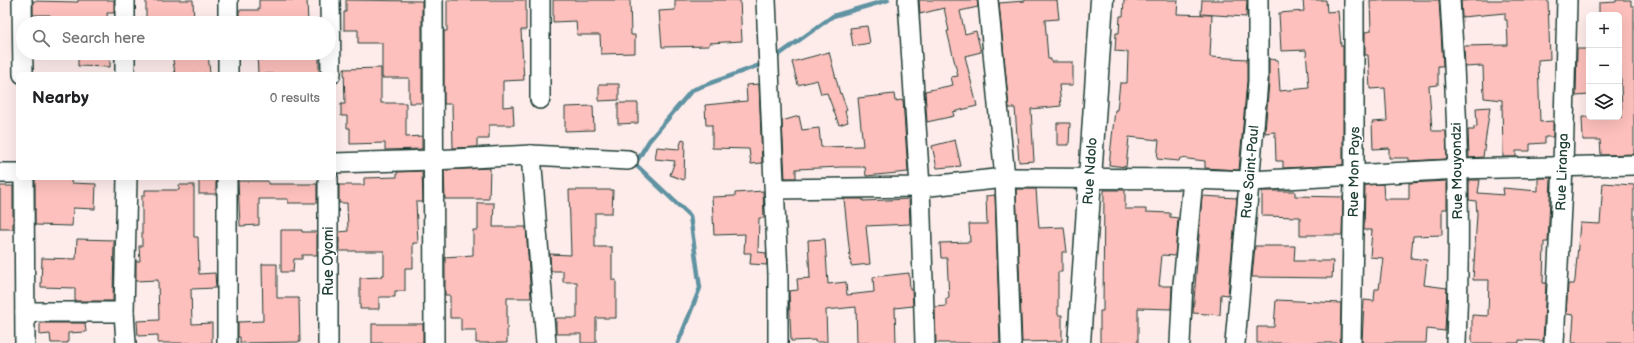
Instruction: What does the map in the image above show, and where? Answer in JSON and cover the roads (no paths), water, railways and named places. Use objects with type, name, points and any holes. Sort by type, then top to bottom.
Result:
[{"type":"main road","name":"Rue Ndolo","points":[[1080,343],[1089,178],[1102,0]]},
{"type":"street","points":[[22,0],[22,16]]},
{"type":"street","points":[[125,0],[125,16]]},
{"type":"street","points":[[228,0],[228,16]]},
{"type":"street","points":[[330,0],[330,16]]},
{"type":"street","points":[[433,0],[434,343]]},
{"type":"street","points":[[540,0],[540,99]]},
{"type":"street","points":[[766,0],[775,189],[778,275],[778,343]]},
{"type":"street","points":[[908,0],[920,187],[925,343]]},
{"type":"street","points":[[988,0],[1005,178],[1011,343]]},
{"type":"street","name":"Rue Saint-Paul","points":[[1236,343],[1258,82],[1258,0]]},
{"type":"street","name":"Rue Mon Pays","points":[[1351,343],[1354,176],[1354,0]]},
{"type":"street","name":"Rue Mouyondzi","points":[[1450,0],[1458,169],[1458,284],[1456,343]]},
{"type":"street","name":"Rue Liranga","points":[[1554,343],[1563,167],[1567,0]]},
{"type":"street","points":[[23,60],[23,72]]},
{"type":"street","points":[[125,60],[125,72]]},
{"type":"street","points":[[228,60],[228,72]]},
{"type":"street","points":[[331,60],[331,72]]},
{"type":"street","points":[[531,155],[546,343]]},
{"type":"street","points":[[336,163],[531,155],[628,160]]},
{"type":"street","points":[[775,189],[920,187],[1005,178],[1193,179],[1250,181],[1458,169],[1634,165]]},
{"type":"street","points":[[0,173],[16,173]]},
{"type":"street","points":[[1180,343],[1183,284],[1193,179]]},
{"type":"street","points":[[24,180],[25,343]]},
{"type":"street","points":[[126,180],[124,312],[126,343]]},
{"type":"street","points":[[227,180],[227,343]]},
{"type":"street","name":"Rue Oyomi","points":[[328,180],[328,343]]},
{"type":"street","points":[[25,312],[124,312]]},
{"type":"waterway","points":[[773,59],[833,16],[888,0]]},
{"type":"waterway","points":[[678,343],[700,288],[690,216],[635,164],[649,141],[692,90],[765,63]]}]
